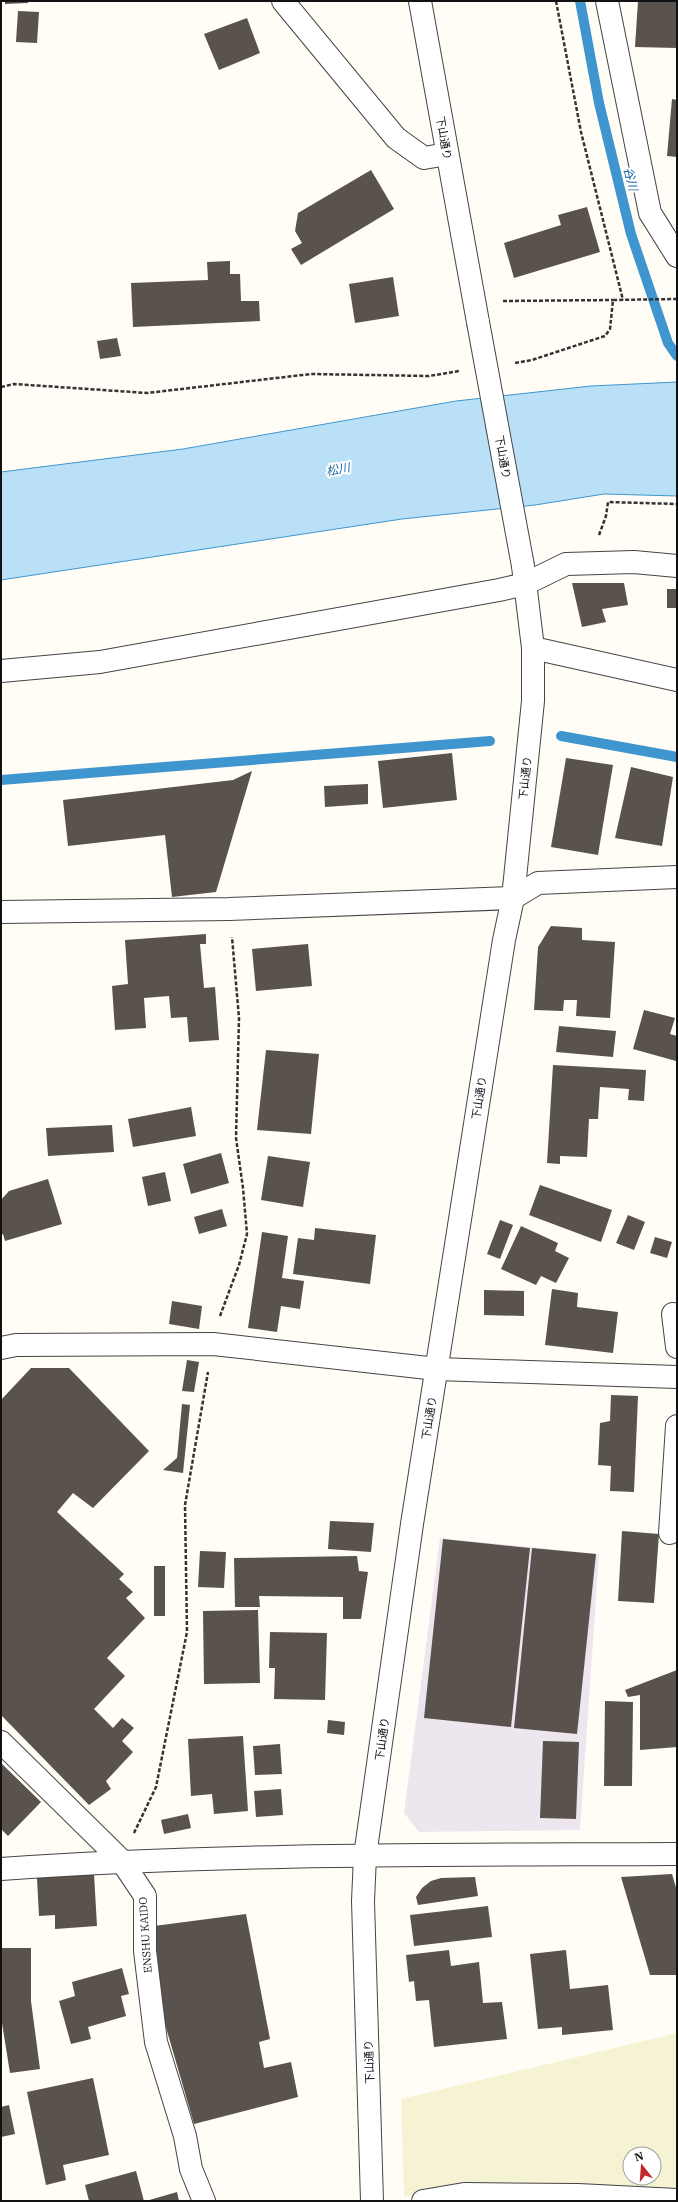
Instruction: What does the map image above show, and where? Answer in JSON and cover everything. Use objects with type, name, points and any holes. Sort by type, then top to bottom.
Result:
[{"type":"street","points":[[283,1],[396,138],[424,158],[447,154]]},
{"type":"street","name":"下山通り","points":[[372,2201],[363,1901],[365,1856],[412,1524],[502,948],[513,898],[533,701],[533,648],[524,575],[420,1]]},
{"type":"street","points":[[607,1],[650,213],[677,256]]},
{"type":"street","points":[[1,671],[100,662],[499,590],[524,575],[566,564],[634,562],[677,566]]},
{"type":"street","points":[[533,648],[677,680]]},
{"type":"street","points":[[1,912],[229,909],[513,898],[538,883],[677,877]]},
{"type":"street","points":[[674,1314],[677,1346]]},
{"type":"street","points":[[1,1348],[16,1345],[213,1344],[437,1369],[677,1377]]},
{"type":"street","points":[[670,1533],[677,1426]]},
{"type":"street","name":"ENSHU KAIDO","points":[[1,1742],[121,1860],[145,1896],[144,1951],[156,2042],[185,2136],[191,2169],[204,2201]]},
{"type":"street","points":[[1,1869],[121,1860],[316,1855],[677,1854]]},
{"type":"street","points":[[423,2201],[464,2194],[578,2195],[677,2200]]},
{"type":"path","points":[[556,1],[581,132],[623,300]]},
{"type":"path","points":[[502,302],[677,299]]},
{"type":"path","points":[[510,363],[532,360],[605,336],[610,328],[613,300]]},
{"type":"path","points":[[1,387],[14,384],[147,393],[311,374],[429,376],[466,370]]},
{"type":"path","points":[[608,502],[677,504]]},
{"type":"path","points":[[121,1860],[156,1787],[187,1632],[185,1505],[213,1344],[214,1330],[239,1265],[247,1234],[244,1188],[236,1138],[239,1018],[229,909]]},
{"type":"shaded area","points":[[440,1538],[599,1554],[580,1830],[419,1832],[404,1813]]},
{"type":"shaded area","points":[[677,2033],[677,2189],[466,2187],[404,2197],[401,2099]]},
{"type":"water","name":"松川","points":[[677,382],[677,496],[604,494],[535,505],[402,519],[1,580],[1,472],[183,449],[456,401],[591,386]]},
{"type":"building","points":[[5,1],[28,1],[28,3],[5,4]]},
{"type":"building","points":[[638,1],[677,1],[677,48],[635,47]]},
{"type":"building","points":[[18,11],[39,12],[37,43],[16,42]]},
{"type":"building","points":[[247,18],[260,53],[219,70],[204,34]]},
{"type":"building","points":[[672,99],[677,100],[677,157],[667,156]]},
{"type":"building","points":[[371,170],[394,209],[301,265],[291,249],[302,243],[295,231],[298,213]]},
{"type":"building","points":[[587,207],[600,252],[514,278],[504,243],[561,225],[558,215]]},
{"type":"building","points":[[230,261],[230,274],[240,274],[241,301],[259,301],[260,321],[133,327],[131,283],[208,280],[207,262]]},
{"type":"building","points":[[393,277],[399,316],[355,323],[349,284]]},
{"type":"building","points":[[117,338],[121,356],[100,359],[97,341]]},
{"type":"building","points":[[572,583],[624,583],[628,605],[602,609],[606,622],[582,627]]},
{"type":"building","points":[[667,589],[677,589],[677,608],[667,608]]},
{"type":"building","points":[[452,753],[457,800],[383,808],[378,761]]},
{"type":"building","points":[[566,758],[613,765],[598,855],[551,847]]},
{"type":"building","points":[[631,767],[673,777],[662,846],[615,838]]},
{"type":"building","points":[[252,771],[216,892],[172,897],[165,835],[68,846],[63,800],[233,780]]},
{"type":"building","points":[[368,784],[368,804],[325,807],[324,786]]},
{"type":"building","points":[[551,926],[582,928],[582,940],[615,942],[610,1018],[576,1016],[577,1000],[564,1000],[563,1011],[534,1010],[538,947]]},
{"type":"building","points":[[206,934],[206,944],[200,944],[204,988],[215,987],[219,1040],[189,1042],[187,1017],[171,1018],[169,996],[144,998],[146,1028],[115,1030],[112,986],[128,984],[125,940]]},
{"type":"building","points":[[308,944],[312,986],[256,991],[252,949]]},
{"type":"building","points":[[644,1010],[675,1018],[670,1034],[677,1036],[676,1061],[633,1049]]},
{"type":"building","points":[[559,1026],[616,1031],[613,1057],[556,1052]]},
{"type":"building","points":[[266,1050],[319,1054],[311,1134],[257,1130]]},
{"type":"building","points":[[553,1065],[646,1070],[644,1101],[628,1100],[629,1089],[600,1087],[598,1119],[589,1119],[587,1157],[560,1156],[560,1164],[547,1163]]},
{"type":"building","points":[[191,1107],[196,1136],[133,1147],[128,1119]]},
{"type":"building","points":[[112,1125],[114,1152],[48,1156],[46,1128]]},
{"type":"building","points":[[221,1153],[229,1183],[191,1194],[183,1164]]},
{"type":"building","points":[[268,1156],[310,1162],[303,1207],[261,1200]]},
{"type":"building","points":[[165,1172],[171,1201],[148,1206],[142,1177]]},
{"type":"building","points":[[48,1179],[62,1224],[5,1241],[3,1234],[1,1235],[1,1200],[9,1191]]},
{"type":"building","points":[[540,1185],[612,1210],[601,1242],[529,1215]]},
{"type":"building","points":[[222,1209],[227,1226],[199,1234],[194,1217]]},
{"type":"building","points":[[628,1215],[645,1222],[634,1250],[616,1243]]},
{"type":"building","points":[[500,1220],[513,1225],[500,1259],[487,1254]]},
{"type":"building","points":[[521,1226],[558,1243],[555,1251],[569,1258],[556,1283],[541,1276],[536,1285],[501,1269]]},
{"type":"building","points":[[315,1228],[376,1235],[370,1284],[293,1274],[298,1238],[314,1240]]},
{"type":"building","points":[[262,1232],[288,1236],[282,1278],[304,1281],[300,1309],[281,1306],[277,1332],[248,1328]]},
{"type":"building","points":[[655,1237],[672,1242],[667,1258],[650,1253]]},
{"type":"building","points":[[552,1289],[578,1293],[577,1307],[618,1312],[613,1353],[545,1345]]},
{"type":"building","points":[[484,1290],[524,1291],[524,1316],[484,1315]]},
{"type":"building","points":[[172,1301],[202,1306],[199,1329],[169,1324]]},
{"type":"building","points":[[187,1360],[199,1362],[194,1392],[182,1391]]},
{"type":"building","points":[[31,1368],[69,1368],[149,1451],[93,1508],[73,1493],[57,1512],[124,1574],[119,1579],[133,1592],[126,1598],[145,1618],[107,1658],[125,1676],[94,1709],[113,1728],[122,1718],[134,1728],[122,1741],[133,1752],[106,1781],[111,1789],[89,1805],[1,1715],[1,1400]]},
{"type":"building","points":[[611,1395],[638,1396],[634,1492],[610,1491],[611,1466],[598,1465],[600,1423],[610,1421]]},
{"type":"building","points":[[182,1404],[190,1405],[183,1473],[163,1470],[177,1458]]},
{"type":"building","points":[[330,1521],[374,1523],[371,1552],[328,1549]]},
{"type":"building","points":[[622,1531],[659,1534],[654,1603],[618,1601]]},
{"type":"building","points":[[443,1539],[530,1548],[511,1727],[424,1718]]},
{"type":"building","points":[[532,1548],[596,1554],[577,1734],[514,1728]]},
{"type":"building","points":[[200,1551],[226,1552],[224,1588],[198,1587]]},
{"type":"building","points":[[357,1556],[359,1571],[368,1572],[361,1619],[343,1619],[343,1597],[259,1596],[260,1607],[235,1607],[234,1558]]},
{"type":"building","points":[[154,1566],[165,1566],[165,1616],[154,1616]]},
{"type":"building","points":[[258,1610],[260,1683],[204,1684],[203,1611]]},
{"type":"building","points":[[270,1632],[327,1633],[325,1700],[274,1699],[275,1668],[269,1668]]},
{"type":"building","points":[[677,1670],[677,1747],[640,1750],[640,1695],[628,1697],[625,1690]]},
{"type":"building","points":[[605,1701],[633,1702],[632,1786],[604,1786]]},
{"type":"building","points":[[328,1720],[345,1722],[344,1735],[327,1733]]},
{"type":"building","points":[[243,1736],[248,1811],[214,1814],[212,1794],[191,1796],[188,1739]]},
{"type":"building","points":[[543,1741],[579,1742],[576,1819],[540,1818]]},
{"type":"building","points":[[280,1744],[282,1774],[255,1775],[253,1746]]},
{"type":"building","points":[[1,1763],[41,1802],[8,1836],[1,1829]]},
{"type":"building","points":[[281,1789],[283,1815],[256,1817],[254,1791]]},
{"type":"building","points":[[188,1814],[191,1828],[164,1834],[161,1820]]},
{"type":"building","points":[[94,1874],[97,1926],[55,1929],[55,1915],[39,1916],[37,1878]]},
{"type":"building","points":[[672,1874],[677,1891],[677,1975],[650,1975],[621,1877]]},
{"type":"building","points":[[475,1877],[478,1896],[418,1905],[416,1897],[422,1888],[431,1881],[441,1878]]},
{"type":"building","points":[[488,1906],[492,1937],[414,1946],[410,1915]]},
{"type":"building","points":[[246,1914],[270,2039],[259,2042],[264,2068],[291,2062],[298,2097],[194,2124],[165,2024],[154,1926]]},
{"type":"building","points":[[1,1948],[31,1948],[31,2001],[40,2069],[10,2073],[1,2017]]},
{"type":"building","points":[[449,1950],[451,1966],[479,1962],[483,2003],[502,2002],[507,2039],[434,2047],[429,2000],[416,2001],[414,1981],[409,1982],[406,1955]]},
{"type":"building","points":[[566,1950],[570,1989],[608,1985],[613,2030],[562,2035],[562,2027],[538,2029],[530,1954]]},
{"type":"building","points":[[122,1968],[129,1994],[121,1996],[126,2016],[88,2027],[91,2039],[71,2044],[59,2001],[75,1996],[72,1982]]},
{"type":"building","points":[[93,2078],[109,2155],[63,2165],[66,2180],[46,2185],[27,2092]]},
{"type":"building","points":[[9,2105],[15,2134],[1,2137],[1,2107]]},
{"type":"building","points":[[136,2171],[144,2201],[89,2201],[85,2185]]},
{"type":"building","points":[[177,2192],[179,2201],[146,2201]]},
{"type":"waterway","name":"谷川","points":[[580,1],[599,103],[631,234],[668,343],[677,356]]},
{"type":"waterway","points":[[561,736],[677,757]]},
{"type":"waterway","points":[[1,780],[490,741]]}]
